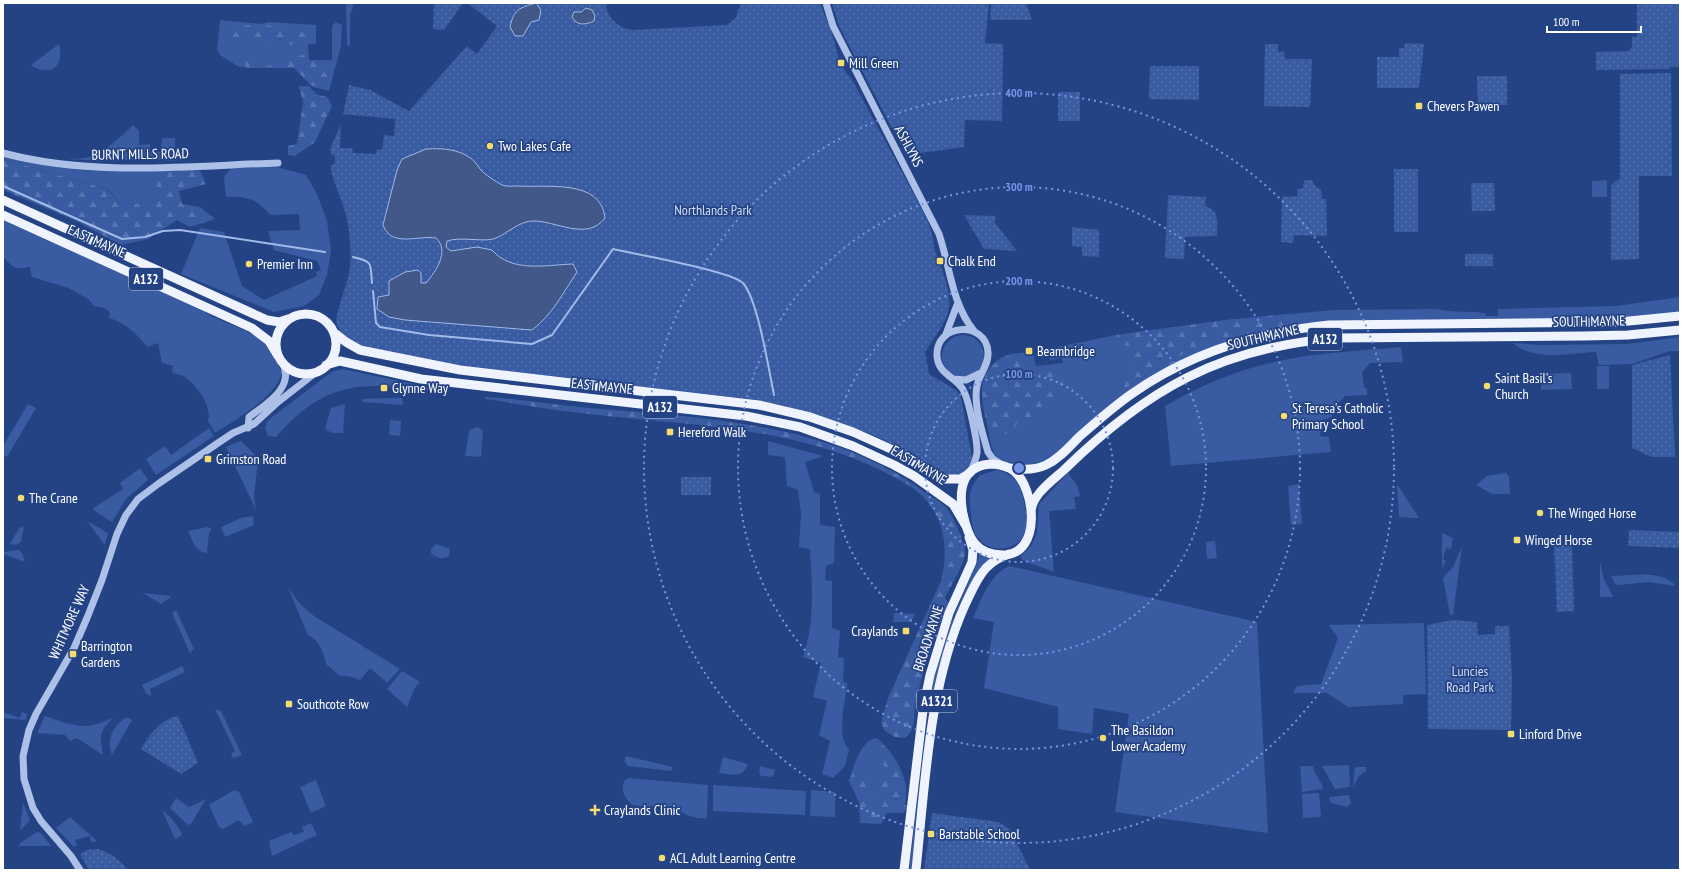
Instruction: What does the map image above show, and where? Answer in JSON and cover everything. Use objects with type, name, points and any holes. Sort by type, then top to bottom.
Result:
[{"type":"main road","name":"EAST MAYNE","points":[[3,200],[267,320],[279,322],[288,319]]},
{"type":"main road","name":"EAST MAYNE","points":[[3,214],[252,328],[269,341],[280,359]]},
{"type":"main road","name":"A132","points":[[288,319],[304,314],[319,316],[326,320],[336,334]]},
{"type":"main road","name":"SOUTH MAYNE","points":[[1007,467],[1025,469],[1050,463],[1103,416],[1152,380],[1199,356],[1225,346],[1256,337],[1292,329],[1329,325],[1619,322],[1680,316]]},
{"type":"main road","points":[[280,359],[276,346],[277,333],[288,319]]},
{"type":"main road","name":"SOUTH MAYNE","points":[[1031,513],[1034,500],[1047,486],[1106,431],[1135,408],[1188,376],[1217,363],[1253,352],[1302,342],[1336,338],[1628,335],[1680,330]]},
{"type":"main road","name":"EAST MAYNE","points":[[336,334],[360,350],[452,369],[759,405],[835,424],[873,440],[944,479],[960,479],[970,473]]},
{"type":"main road","points":[[322,368],[335,354],[337,344],[336,334]]},
{"type":"main road","name":"A132","points":[[280,359],[297,373],[308,374],[322,368]]},
{"type":"main road","name":"EAST MAYNE","points":[[322,368],[340,361],[421,379],[746,416],[800,427],[853,446],[914,476],[953,504],[966,526]]},
{"type":"main road","name":"A132","points":[[969,537],[961,496],[964,481],[970,473],[986,465],[1007,467],[1018,475],[1024,484],[1031,513],[1031,530],[1027,540],[1021,548],[1009,554]]},
{"type":"main road","points":[[969,537],[978,547],[985,551],[995,554],[1009,554]]},
{"type":"main road","name":"BROADMAYNE","points":[[904,870],[923,716],[929,680],[948,617],[972,562],[973,550],[969,537]]},
{"type":"main road","name":"BROADMAYNE","points":[[916,870],[933,726],[940,682],[948,653],[960,617],[979,577],[989,565],[1009,554]]},
{"type":"street","name":"ASHLYNS","points":[[826,3],[833,26],[939,234],[948,263],[957,305],[962,316],[974,331]]},
{"type":"street","name":"BURNT MILLS ROAD","points":[[3,153],[39,162],[94,168],[278,163]]},
{"type":"street","name":"ASHLYNS","points":[[945,336],[951,324],[957,305]]},
{"type":"street","points":[[970,473],[977,453],[976,440],[965,392],[941,369],[937,358],[938,347],[945,336],[959,329],[974,331],[981,337],[988,350],[987,363],[981,373],[976,388],[976,401],[987,450],[993,459],[1007,467]]},
{"type":"street","points":[[248,428],[249,417],[267,404],[283,386],[285,371],[280,359]]},
{"type":"street","name":"WHITMORE WAY","points":[[80,870],[71,856],[41,821],[30,801],[24,779],[23,765],[29,730],[77,642],[102,580],[117,534],[131,507],[158,484],[233,433],[248,428],[322,368]]},
{"type":"street","points":[[953,379],[966,380],[981,373]]},
{"type":"green space","points":[[346,3],[354,3],[350,15],[350,46],[347,45]]},
{"type":"green space","points":[[434,3],[463,3],[444,30],[433,29]]},
{"type":"green space","name":"Northlands Park","points":[[467,3],[606,3],[608,13],[614,21],[622,27],[632,30],[727,25],[736,17],[741,3],[820,3],[842,66],[851,78],[932,232],[934,247],[946,281],[949,307],[942,325],[925,352],[929,374],[956,390],[961,398],[972,457],[968,470],[956,476],[951,476],[876,436],[843,423],[758,400],[438,363],[419,357],[370,349],[358,345],[344,335],[337,325],[337,320],[349,273],[350,239],[345,212],[331,172],[331,166],[335,163],[335,157],[331,154],[330,149],[341,124],[340,148],[352,148],[353,153],[376,154],[377,149],[382,150],[384,135],[394,136],[395,119],[343,114],[349,85],[370,90],[409,111],[467,46],[477,54],[497,26]]},
{"type":"green space","points":[[832,3],[989,3],[985,43],[1003,44],[1002,121],[965,120],[964,147],[906,155],[839,26]]},
{"type":"green space","points":[[991,3],[1026,3],[1032,20],[990,20]]},
{"type":"green space","points":[[1637,3],[1675,3],[1670,40],[1670,69],[1596,70],[1596,52],[1628,51],[1632,47],[1632,37],[1637,37]]},
{"type":"green space","points":[[1675,3],[1680,3],[1680,67],[1670,67],[1670,40]]},
{"type":"green space","points":[[220,20],[262,24],[268,22],[316,25],[316,44],[308,44],[309,60],[332,60],[332,26],[336,22],[342,25],[341,46],[329,91],[313,87],[294,68],[239,67],[220,55],[217,50]]},
{"type":"green space","points":[[262,24],[275,27],[309,27],[307,61],[333,61],[332,78],[326,89],[311,85],[294,68],[246,68],[244,58],[269,66],[305,54],[306,46],[227,38],[226,28]]},
{"type":"green space","points":[[1405,43],[1424,44],[1419,88],[1377,88],[1377,57],[1399,57],[1399,48],[1404,48]]},
{"type":"green space","points":[[59,44],[60,58],[58,64],[54,68],[44,70],[38,69],[31,65]]},
{"type":"green space","points":[[1265,44],[1278,44],[1278,52],[1284,51],[1285,59],[1312,59],[1310,107],[1264,106]]},
{"type":"green space","points":[[1150,66],[1199,66],[1199,100],[1149,99]]},
{"type":"green space","points":[[1671,73],[1672,176],[1639,176],[1639,259],[1611,260],[1611,185],[1620,178],[1620,74]]},
{"type":"green space","points":[[1477,76],[1507,76],[1507,105],[1478,105]]},
{"type":"green space","points":[[299,86],[309,86],[316,94],[327,97],[332,106],[315,142],[295,156],[288,155],[288,146],[297,144],[303,102]]},
{"type":"green space","points":[[1058,92],[1080,92],[1080,121],[1058,121]]},
{"type":"green space","points":[[133,125],[139,131],[139,145],[150,144],[150,152],[161,152],[162,138],[175,138],[175,161],[148,159],[104,161],[67,159],[87,158],[101,151],[113,143]]},
{"type":"green space","points":[[3,153],[49,166],[92,171],[174,169],[158,203],[120,204],[108,189],[3,159]]},
{"type":"green space","points":[[3,159],[107,189],[120,204],[157,203],[156,175],[181,166],[200,171],[206,184],[179,191],[182,204],[200,207],[215,219],[190,227],[177,220],[148,239],[121,245],[74,220],[3,190]]},
{"type":"green space","points":[[277,167],[306,175],[317,194],[327,221],[331,250],[327,275],[319,295],[304,306],[274,312],[181,274],[200,228],[224,232],[242,286],[264,300],[317,276],[316,272],[321,270],[317,261],[274,250],[268,231],[300,230],[299,214],[270,215],[261,205],[256,202],[240,197],[226,197],[224,177],[231,168]]},
{"type":"green space","points":[[1394,169],[1418,169],[1418,232],[1394,232]]},
{"type":"green space","points":[[1304,180],[1312,180],[1315,186],[1321,190],[1322,199],[1326,199],[1327,236],[1294,235],[1293,243],[1281,242],[1282,197],[1298,196],[1297,189],[1303,188]]},
{"type":"green space","points":[[1607,180],[1607,197],[1592,197],[1592,181]]},
{"type":"green space","points":[[1471,183],[1494,183],[1495,211],[1472,211]]},
{"type":"green space","points":[[1168,195],[1206,197],[1205,206],[1213,211],[1217,218],[1217,236],[1185,237],[1184,259],[1165,258]]},
{"type":"green space","points":[[964,215],[995,216],[995,223],[1017,251],[984,249]]},
{"type":"green space","points":[[3,218],[201,309],[211,316],[258,336],[267,345],[282,372],[279,381],[273,390],[254,407],[215,433],[208,421],[208,409],[203,397],[195,386],[185,377],[172,373],[173,366],[162,363],[158,343],[147,347],[130,329],[109,318],[110,312],[104,308],[94,306],[88,299],[68,288],[32,277],[30,267],[17,268],[12,266],[3,257]]},
{"type":"green space","points":[[1072,227],[1099,230],[1099,257],[1082,256],[1082,247],[1072,246]]},
{"type":"green space","points":[[1465,254],[1493,254],[1493,266],[1465,266]]},
{"type":"green space","points":[[1680,297],[1680,313],[1657,317],[1571,320],[1561,317],[1551,320],[1286,327],[1241,338],[1171,366],[1051,459],[1037,463],[1023,465],[1009,463],[996,456],[991,444],[983,406],[983,381],[991,366],[998,360],[1014,354],[1031,352],[1034,356],[1036,366],[1063,363],[1062,358],[1050,360],[1048,349],[1116,335],[1226,320],[1334,310],[1437,309],[1485,313],[1486,316],[1498,316],[1498,309],[1616,306]]},
{"type":"green space","points":[[1288,314],[1286,327],[1203,341],[1178,357],[1171,366],[1160,364],[1142,378],[1122,390],[1116,382],[1131,371],[1130,360],[1135,354],[1136,347],[1126,346],[1121,343],[1117,339],[1116,335],[1226,320]]},
{"type":"green space","points":[[963,335],[978,341],[984,356],[978,371],[963,377],[948,371],[942,356],[948,341]]},
{"type":"green space","points":[[1680,337],[1680,351],[1670,351],[1632,364],[1599,365],[1596,352],[1564,355],[1531,353],[1513,343],[1539,345],[1627,344]]},
{"type":"green space","name":"St Teresa's Catholic Primary School","points":[[1401,347],[1403,362],[1370,363],[1362,373],[1364,387],[1367,389],[1367,395],[1345,396],[1332,411],[1332,417],[1323,420],[1320,436],[1329,437],[1331,452],[1171,466],[1165,406],[1192,391],[1235,373],[1264,364],[1325,354]]},
{"type":"green space","points":[[1012,354],[1028,358],[1028,365],[1034,370],[1063,367],[1069,371],[1066,383],[1059,385],[1054,392],[1058,398],[1048,410],[1046,416],[1034,419],[1019,416],[1014,432],[1005,434],[987,423],[984,412],[982,391],[987,373],[1001,359]]},
{"type":"green space","points":[[1670,355],[1675,457],[1652,457],[1632,448],[1632,365]]},
{"type":"green space","points":[[1597,366],[1609,366],[1609,389],[1597,389]]},
{"type":"green space","points":[[343,369],[432,388],[431,391],[384,386],[364,386],[346,389],[328,395],[311,405],[276,437],[268,436],[265,428],[267,421],[326,376],[334,371]]},
{"type":"green space","points":[[1571,373],[1572,389],[1541,390],[1541,374]]},
{"type":"green space","points":[[485,397],[677,416],[765,428],[808,438],[849,451],[889,469],[941,503],[946,507],[956,524],[961,536],[965,556],[945,598],[949,603],[933,641],[925,667],[915,707],[913,724],[909,734],[905,738],[895,737],[885,731],[881,723],[888,698],[941,581],[945,549],[942,529],[933,510],[923,496],[906,484],[882,471],[845,455],[769,435],[692,424],[613,417],[552,409],[485,399]]},
{"type":"green space","points":[[402,398],[403,403],[402,405],[362,402],[363,399]]},
{"type":"green space","points":[[28,404],[36,408],[7,457],[3,455],[3,446]]},
{"type":"green space","points":[[345,404],[343,433],[332,433],[325,429],[331,408]]},
{"type":"green space","points":[[390,420],[401,421],[400,436],[389,435]]},
{"type":"green space","points":[[478,427],[483,431],[481,457],[465,456],[469,432],[471,429]]},
{"type":"green space","points":[[209,428],[214,436],[156,475],[146,459],[165,446],[171,455]]},
{"type":"green space","points":[[241,441],[257,457],[258,461],[254,496],[256,510],[226,447]]},
{"type":"green space","points":[[768,441],[823,456],[805,462],[814,492],[820,494],[820,525],[835,527],[834,563],[826,566],[825,580],[832,581],[832,628],[840,631],[838,657],[844,658],[843,682],[847,683],[842,727],[845,743],[849,749],[845,766],[833,778],[822,774],[830,741],[819,735],[827,701],[813,697],[821,663],[803,657],[807,644],[812,604],[810,549],[799,547],[801,514],[798,490],[787,486],[785,457],[768,455]]},
{"type":"green space","points":[[140,468],[148,480],[126,499],[112,522],[92,509],[123,489],[120,483]]},
{"type":"green space","points":[[997,470],[1007,473],[1020,487],[1027,518],[1025,534],[1020,541],[1013,546],[1004,548],[995,548],[979,540],[973,530],[970,508],[970,493],[976,480],[980,475]]},
{"type":"green space","points":[[1068,473],[1077,485],[1080,496],[1074,497],[1076,509],[1049,511],[1054,572],[1022,560],[1021,556],[1031,546],[1037,533],[1039,504]]},
{"type":"green space","points":[[1506,473],[1509,477],[1510,494],[1492,494],[1476,485],[1487,476]]},
{"type":"green space","points":[[681,477],[711,477],[711,495],[681,495]]},
{"type":"green space","points":[[1299,484],[1302,524],[1291,525],[1288,486]]},
{"type":"green space","points":[[1397,484],[1419,518],[1399,517]]},
{"type":"green space","points":[[253,516],[254,525],[225,537],[221,527],[241,518]]},
{"type":"green space","points":[[87,521],[108,533],[105,545],[104,544]]},
{"type":"green space","points":[[24,527],[21,542],[16,545],[10,544],[19,528]]},
{"type":"green space","points":[[208,527],[212,529],[209,533],[207,553],[200,551],[197,548],[188,531]]},
{"type":"green space","points":[[1629,530],[1680,532],[1680,548],[1628,546]]},
{"type":"green space","points":[[1442,533],[1453,538],[1451,549],[1446,548],[1443,559],[1446,561],[1442,568]]},
{"type":"green space","points":[[1215,541],[1217,558],[1207,559],[1206,542]]},
{"type":"green space","points":[[436,544],[450,549],[449,556],[440,558],[431,553],[431,549]]},
{"type":"green space","points":[[1554,545],[1572,545],[1574,611],[1557,612]]},
{"type":"green space","points":[[1462,546],[1453,615],[1450,615],[1443,578],[1453,567]]},
{"type":"green space","points":[[19,550],[22,553],[25,562],[3,554],[3,552]]},
{"type":"green space","points":[[980,553],[993,559],[947,648],[914,870],[909,870],[925,738],[935,673],[949,627]]},
{"type":"green space","points":[[1600,562],[1604,579],[1613,597],[1600,597]]},
{"type":"green space","name":"The Basildon Lower Academy","points":[[1009,566],[1257,622],[1268,833],[1115,812],[1129,714],[1094,708],[1092,734],[1058,729],[1058,707],[984,688],[994,622],[973,618],[983,595],[991,582],[1002,570]]},
{"type":"green space","points":[[1654,575],[1670,581],[1676,586],[1649,582],[1619,585],[1615,584],[1611,576]]},
{"type":"green space","points":[[288,588],[302,606],[314,616],[400,669],[387,683],[370,668],[360,680],[348,676],[340,676],[326,664],[318,643],[308,635]]},
{"type":"green space","points":[[143,593],[170,596],[171,597],[161,604]]},
{"type":"green space","points":[[176,610],[194,649],[190,653],[172,613]]},
{"type":"green space","points":[[894,613],[915,614],[911,622],[893,622]]},
{"type":"green space","name":"Luncies Road Park","points":[[1452,620],[1477,622],[1478,635],[1495,634],[1495,626],[1509,626],[1512,678],[1511,730],[1428,729],[1427,625]]},
{"type":"green space","points":[[1424,623],[1426,694],[1403,695],[1403,704],[1348,707],[1327,693],[1293,693],[1297,686],[1321,684],[1338,638],[1329,625]]},
{"type":"green space","points":[[182,666],[185,672],[150,689],[150,696],[146,693],[142,685]]},
{"type":"green space","points":[[402,671],[420,682],[414,689],[407,707],[387,689]]},
{"type":"green space","points":[[215,709],[221,711],[242,755],[233,758],[231,754],[235,751]]},
{"type":"green space","points":[[3,712],[20,718],[22,712],[27,714],[27,716],[25,720],[3,718]]},
{"type":"green space","points":[[45,716],[72,725],[80,726],[95,725],[114,717],[101,734],[103,755],[77,738],[70,741],[65,735],[37,733]]},
{"type":"green space","points":[[178,716],[198,763],[181,774],[141,749],[156,728],[167,720]]},
{"type":"green space","points":[[127,717],[132,720],[112,755],[110,749],[110,738],[118,724]]},
{"type":"green space","points":[[876,738],[886,746],[898,764],[903,776],[906,786],[904,813],[887,813],[881,824],[860,823],[859,803],[849,780],[858,755],[870,740]]},
{"type":"green space","points":[[878,745],[884,746],[900,772],[899,781],[902,785],[900,797],[907,807],[906,811],[889,810],[884,806],[885,816],[881,824],[861,821],[860,801],[856,794],[881,798],[882,792],[852,788],[849,780],[855,770],[865,773],[878,782],[882,778],[887,780],[888,778],[885,775],[885,767],[875,749]]},
{"type":"green space","points":[[626,756],[673,767],[671,771],[628,766],[624,761]]},
{"type":"green space","points":[[723,757],[748,764],[746,769],[740,774],[733,775],[719,773]]},
{"type":"green space","points":[[1349,765],[1350,787],[1335,789],[1322,766]]},
{"type":"green space","points":[[760,766],[775,770],[773,777],[761,776],[759,772]]},
{"type":"green space","points":[[1300,766],[1313,766],[1323,789],[1302,792]]},
{"type":"green space","points":[[1355,767],[1366,767],[1366,771],[1359,776],[1353,787]]},
{"type":"green space","points":[[628,778],[708,785],[707,818],[696,818],[672,808],[632,805],[623,791],[624,781]]},
{"type":"green space","points":[[316,780],[326,806],[311,813],[300,787]]},
{"type":"green space","points":[[713,785],[806,791],[805,815],[713,811]]},
{"type":"green space","points":[[234,790],[239,792],[253,822],[244,826],[240,821],[237,821],[223,829],[219,827],[209,805]]},
{"type":"green space","points":[[811,790],[835,792],[835,817],[810,816]]},
{"type":"green space","points":[[1319,793],[1321,817],[1303,818],[1302,794]]},
{"type":"green space","points":[[1349,795],[1351,803],[1347,807],[1331,803],[1329,800],[1330,797]]},
{"type":"green space","points":[[176,798],[189,807],[206,799],[191,824],[188,825],[170,808]]},
{"type":"green space","points":[[23,803],[30,820],[20,831]]},
{"type":"green space","points":[[162,810],[172,819],[182,833],[181,836],[175,839]]},
{"type":"green space","points":[[932,813],[998,822],[1010,829],[1030,870],[924,870]]},
{"type":"green space","points":[[70,817],[96,840],[96,842],[91,842],[90,836],[75,840],[77,845],[74,847],[56,828]]},
{"type":"green space","points":[[311,823],[317,835],[272,856],[269,841],[291,832],[294,835],[304,832],[302,827]]},
{"type":"green space","points":[[37,832],[41,833],[51,846],[19,846],[20,843]]},
{"type":"green space","points":[[97,849],[114,857],[128,870],[89,870],[80,854],[87,850]]},
{"type":"shaded area","points":[[536,3],[541,10],[539,20],[531,22],[523,36],[515,36],[510,27],[513,16],[521,8]]},
{"type":"shaded area","points":[[586,8],[592,10],[595,16],[594,21],[584,24],[576,22],[572,17],[574,12],[581,12]]},
{"type":"shaded area","points":[[426,149],[446,149],[464,154],[475,162],[479,168],[493,180],[504,186],[556,186],[570,188],[583,191],[594,196],[601,205],[605,218],[598,225],[589,228],[570,228],[532,221],[522,223],[492,239],[459,239],[447,241],[446,247],[451,251],[477,247],[492,250],[509,262],[519,265],[541,266],[573,264],[577,272],[546,318],[532,330],[405,320],[389,317],[377,309],[378,297],[389,295],[389,281],[405,272],[418,270],[421,273],[421,283],[426,283],[434,273],[442,255],[440,243],[436,238],[399,238],[392,236],[387,232],[383,225],[397,170],[402,159]]},
{"type":"waterway","points":[[3,186],[122,239],[145,237],[163,231],[180,230],[325,252]]},
{"type":"waterway","points":[[373,291],[376,323],[380,327],[429,335],[532,344],[552,335],[613,249],[702,268],[735,278],[743,283],[753,304],[758,320],[774,395]]},
{"type":"waterway","points":[[353,257],[365,260],[370,264],[372,283]]},
{"type":"place","name":"Mill Green","points":[[841,63]]},
{"type":"place","name":"Chevers Pawen","points":[[1419,106]]},
{"type":"place","name":"Two Lakes Cafe","points":[[490,146]]},
{"type":"place","name":"Chalk End","points":[[940,261]]},
{"type":"place","name":"Premier Inn","points":[[249,264]]},
{"type":"place","name":"Beambridge","points":[[1029,351]]},
{"type":"place","name":"Saint Basil's Church","points":[[1487,386]]},
{"type":"place","name":"Glynne Way","points":[[384,388]]},
{"type":"place","name":"St Teresa's Catholic Primary School","points":[[1284,416]]},
{"type":"place","name":"Hereford Walk","points":[[670,432]]},
{"type":"place","name":"Grimston Road","points":[[208,459]]},
{"type":"place","name":"The Crane","points":[[21,498]]},
{"type":"place","name":"The Winged Horse","points":[[1540,513]]},
{"type":"place","name":"Winged Horse","points":[[1517,540]]},
{"type":"place","name":"Craylands","points":[[906,631]]},
{"type":"place","name":"Barrington Gardens","points":[[73,654]]},
{"type":"place","name":"Southcote Row","points":[[289,704]]},
{"type":"place","name":"Linford Drive","points":[[1511,734]]},
{"type":"place","name":"The Basildon Lower Academy","points":[[1103,738]]},
{"type":"place","name":"Craylands Clinic","points":[[595,810]]},
{"type":"place","name":"Barstable School","points":[[931,834]]},
{"type":"place","name":"ACL Adult Learning Centre","points":[[662,858]]}]
